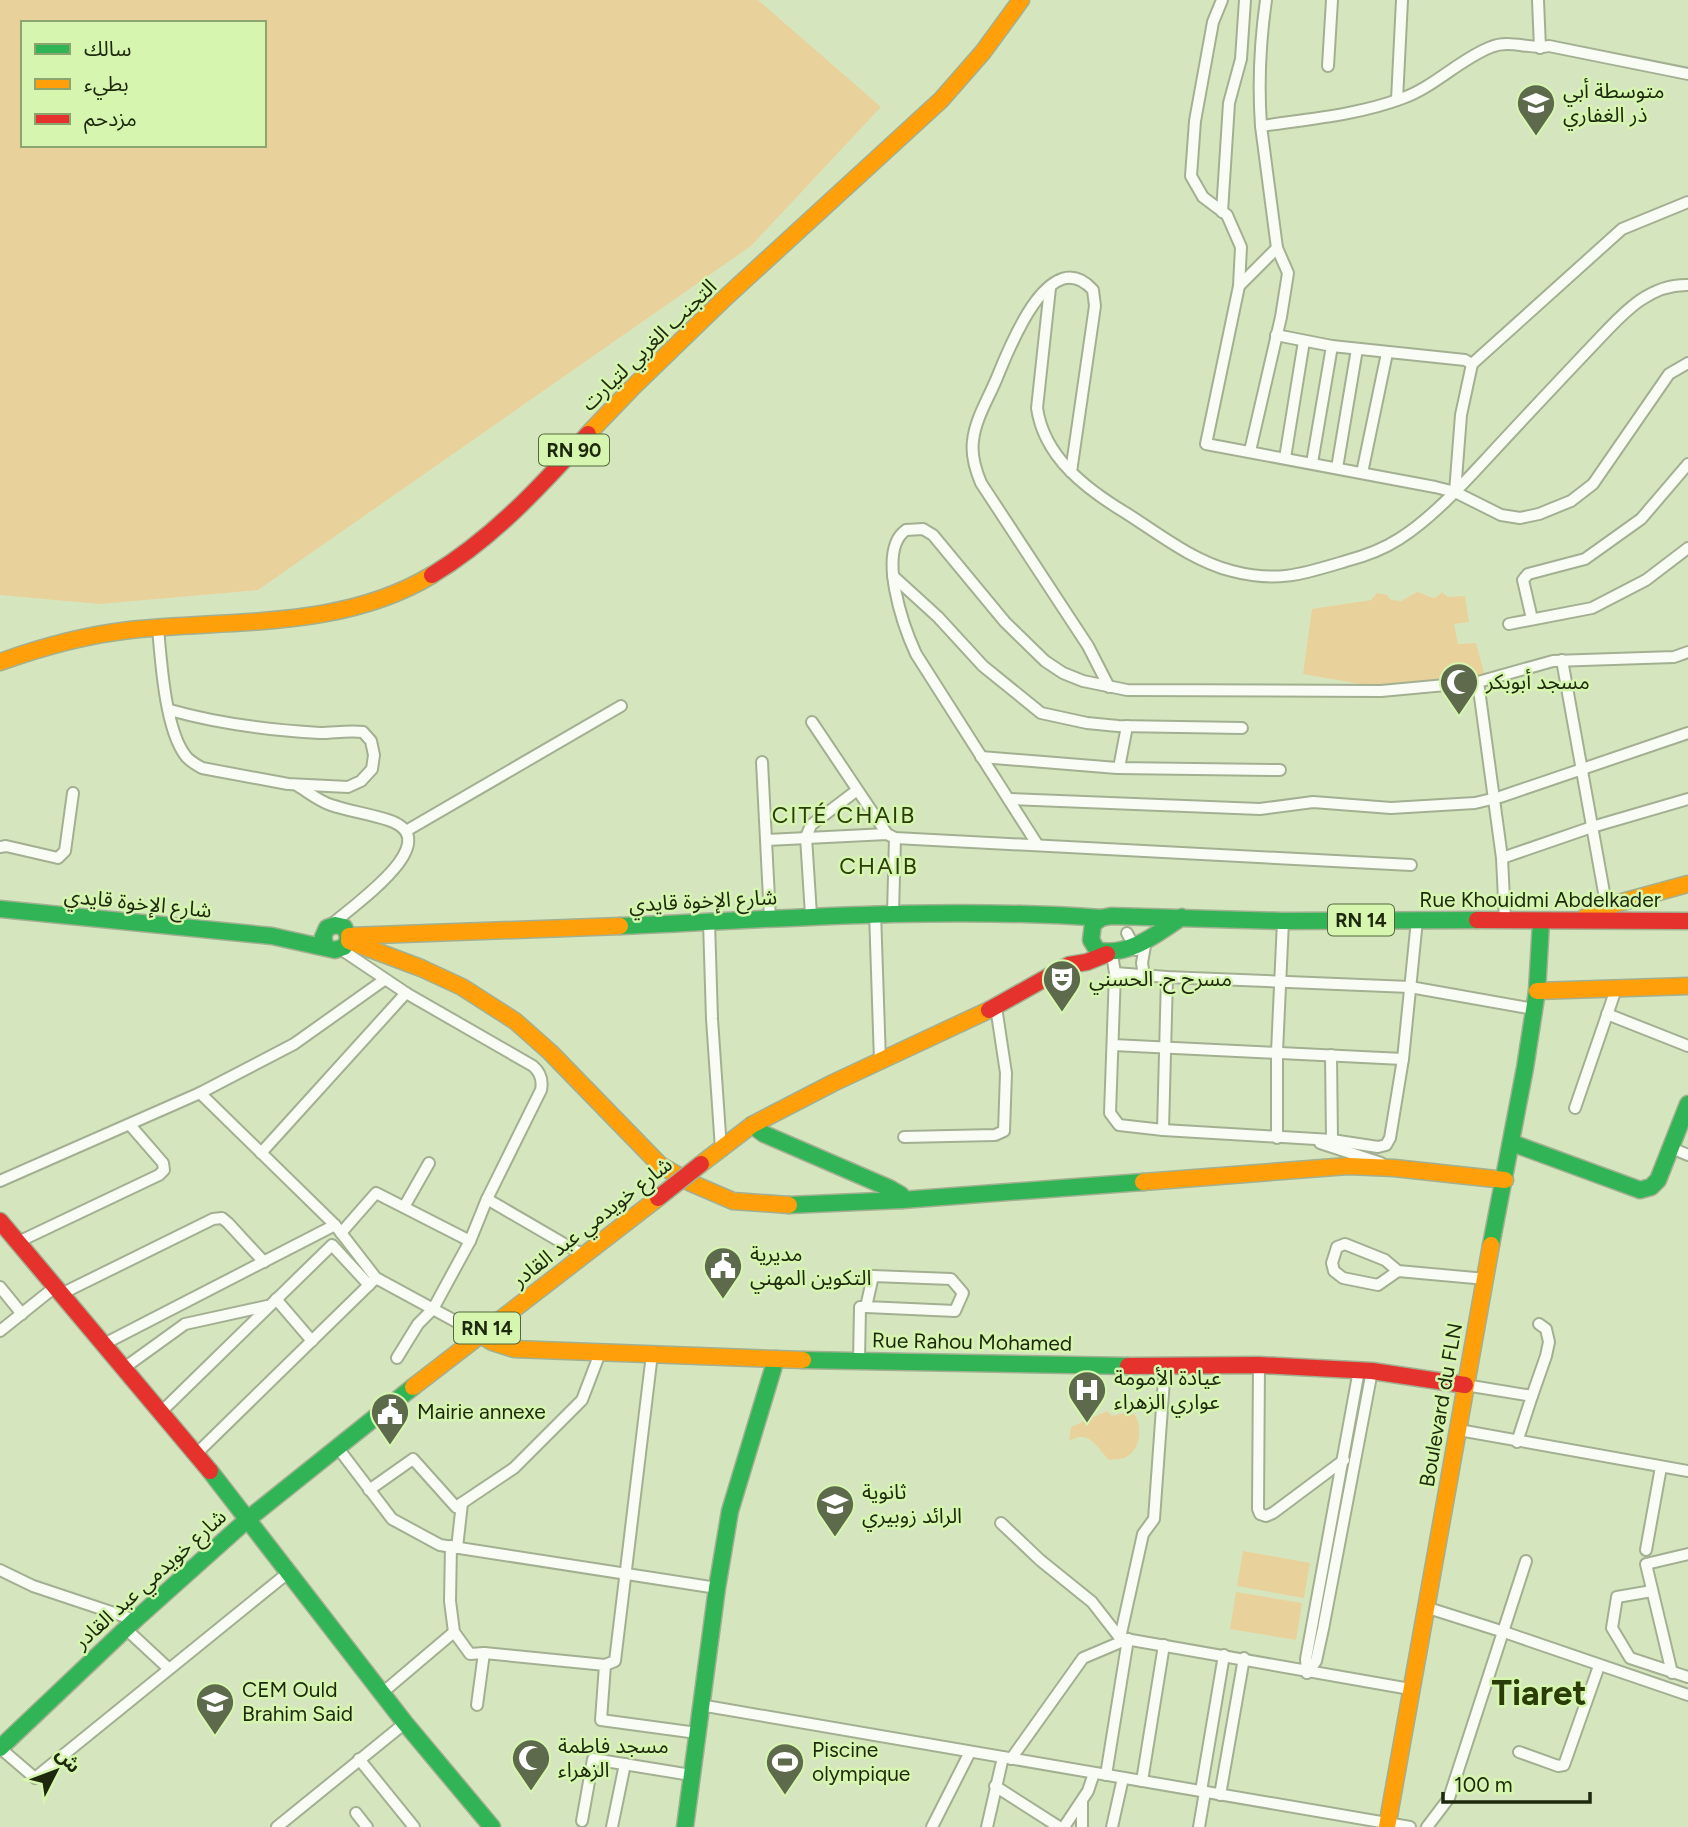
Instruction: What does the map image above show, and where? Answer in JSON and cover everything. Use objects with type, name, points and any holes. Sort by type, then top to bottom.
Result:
[{"type":"main road","name":"التجنب الغربي لتيارت","points":[[0,662],[63,642],[127,631],[270,623],[336,612],[391,595],[448,565],[500,524],[691,331],[941,100],[986,48],[1021,0]]},
{"type":"main road","points":[[1581,919],[1615,904],[1688,884]]},
{"type":"main road","name":"شارع الإخوة قايدي","points":[[0,909],[226,933],[343,941],[875,912],[1060,915],[1100,925]]},
{"type":"main road","name":"Rue Khouidmi Abdelkader","points":[[1182,917],[1283,921],[1688,921]]},
{"type":"main road","name":"شارع خويدمي عبد القادر","points":[[0,1748],[131,1624],[248,1519],[479,1334],[752,1125],[833,1083],[996,1007],[1069,965],[1087,962],[1182,917]]},
{"type":"main road","name":"RN 14","points":[[1100,925],[1182,917]]},
{"type":"main road","name":"Boulevard du FLN","points":[[1387,1825],[1465,1385],[1512,1143],[1537,991],[1541,922]]},
{"type":"main road","points":[[1124,924],[1124,946],[1097,950],[1100,925],[1124,924]]},
{"type":"main road","name":"شارع خويدمي عبد القادر","points":[[1069,965],[1075,951],[1100,925]]},
{"type":"main road","points":[[329,927],[323,937],[343,941],[421,968],[462,987],[515,1021],[550,1052],[660,1165],[691,1183],[733,1200],[786,1205],[902,1200],[1348,1167],[1394,1168],[1505,1180]]},
{"type":"main road","name":"شارع الإخوة قايدي","points":[[272,936],[329,927]]},
{"type":"main road","points":[[1537,991],[1688,986]]},
{"type":"main road","points":[[1512,1143],[1640,1189],[1651,1187],[1658,1180],[1688,1104]]},
{"type":"main road","points":[[752,1125],[764,1134],[897,1192],[902,1200]]},
{"type":"main road","points":[[0,1221],[196,1454],[488,1826]]},
{"type":"main road","name":"Rue Rahou Mohamed","points":[[479,1334],[492,1342],[514,1349],[859,1361],[1165,1366],[1259,1364],[1366,1370],[1465,1385]]},
{"type":"main road","points":[[685,1827],[696,1733],[730,1511],[776,1359]]},
{"type":"street","points":[[1223,0],[1213,22],[1195,121],[1191,176],[1203,198],[1227,215],[1241,247],[1239,286],[1206,444],[1455,492],[1501,515],[1520,518],[1539,514],[1571,501],[1593,484],[1668,373],[1688,362]]},
{"type":"street","points":[[1222,212],[1229,103],[1241,59],[1245,0]]},
{"type":"street","points":[[1250,451],[1288,273],[1277,248],[1261,126],[1258,86],[1266,0]]},
{"type":"street","points":[[1328,66],[1332,0]]},
{"type":"street","points":[[1397,100],[1402,0]]},
{"type":"street","points":[[1538,0],[1541,48]]},
{"type":"street","points":[[1261,126],[1341,115],[1405,98],[1492,46],[1549,46],[1688,74]]},
{"type":"street","points":[[1455,492],[1461,415],[1472,364],[1622,229],[1688,202]]},
{"type":"street","points":[[1239,286],[1277,248]]},
{"type":"street","points":[[1071,472],[1095,298],[1093,290],[1080,279],[1063,279],[1049,288],[1020,323],[976,428],[973,456],[981,483],[1088,646],[1109,687]]},
{"type":"street","points":[[1049,288],[1037,408],[1039,422],[1047,441],[1071,472],[1102,499],[1203,561],[1233,571],[1275,577],[1298,576],[1376,552],[1401,538],[1455,492],[1630,306],[1673,285],[1688,285]]},
{"type":"street","points":[[1276,335],[1332,346],[1465,360],[1472,364]]},
{"type":"street","points":[[1285,458],[1304,341]]},
{"type":"street","points":[[1312,463],[1332,346]]},
{"type":"street","points":[[1337,468],[1357,349]]},
{"type":"street","points":[[1362,473],[1387,353]]},
{"type":"street","points":[[1532,619],[1523,580],[1528,574],[1585,559],[1641,519],[1688,464]]},
{"type":"street","points":[[1037,844],[916,654],[905,625],[893,576],[897,538],[911,528],[928,531],[1005,622],[1045,660],[1063,673],[1109,687],[1144,691],[1381,691],[1478,682],[1562,660],[1674,657],[1688,652]]},
{"type":"street","points":[[1509,624],[1592,608],[1646,580],[1688,548]]},
{"type":"street","points":[[893,576],[938,617],[983,666],[1041,713],[1087,723],[1127,726],[1242,728]]},
{"type":"street","points":[[158,628],[161,667],[175,734],[184,753],[192,762],[202,768],[296,785],[348,787],[361,781],[372,769],[374,755],[371,741],[363,732],[347,730],[325,733],[255,727],[223,723],[170,710]]},
{"type":"street","points":[[1562,660],[1607,909]]},
{"type":"street","points":[[1478,682],[1502,858],[1506,920]]},
{"type":"street","points":[[405,831],[621,706]]},
{"type":"street","points":[[812,722],[856,792],[891,836],[893,913]]},
{"type":"street","points":[[1119,768],[1127,726]]},
{"type":"street","points":[[1009,799],[1260,809],[1313,802],[1391,808],[1475,803],[1494,799],[1688,733]]},
{"type":"street","points":[[981,757],[1119,768],[1280,770]]},
{"type":"street","points":[[762,762],[770,918]]},
{"type":"street","points":[[296,785],[328,804],[390,820],[405,831],[409,848],[382,880],[329,927]]},
{"type":"street","points":[[811,915],[806,837],[811,825],[856,792]]},
{"type":"street","points":[[0,847],[6,846],[58,858],[65,851],[73,793]]},
{"type":"street","points":[[1502,858],[1592,827],[1688,799]]},
{"type":"street","points":[[767,839],[891,836],[1411,865]]},
{"type":"street","points":[[361,898],[343,941],[384,980],[533,1066],[541,1077],[541,1090],[487,1199],[470,1241],[433,1308],[418,1324],[397,1358]]},
{"type":"street","points":[[875,912],[880,1061]]},
{"type":"street","points":[[1144,976],[1142,963],[1124,946],[1115,973],[1110,1113],[1119,1125],[1332,1140],[1378,1147],[1390,1138],[1402,1059],[1417,920]]},
{"type":"street","points":[[1277,1138],[1277,1052],[1283,921]]},
{"type":"street","points":[[709,922],[712,1019],[721,1149]]},
{"type":"street","points":[[1115,973],[1410,987],[1534,1009]]},
{"type":"street","points":[[1163,1130],[1167,977]]},
{"type":"street","points":[[0,1181],[200,1093],[294,1044],[384,980]]},
{"type":"street","points":[[1575,1108],[1616,989]]},
{"type":"street","points":[[261,1153],[406,993]]},
{"type":"street","points":[[904,1137],[995,1135],[1004,1131],[1006,1073],[996,1007]]},
{"type":"street","points":[[1607,1014],[1688,1046]]},
{"type":"street","points":[[1114,1045],[1402,1059]]},
{"type":"street","points":[[1331,1055],[1332,1140]]},
{"type":"street","points":[[200,1093],[338,1229],[373,1281]]},
{"type":"street","points":[[18,1242],[159,1175],[164,1170],[163,1163],[130,1125]]},
{"type":"street","points":[[1315,1139],[1394,1168]]},
{"type":"street","points":[[1669,1147],[1688,1155]]},
{"type":"street","points":[[404,1207],[429,1163]]},
{"type":"street","points":[[104,1344],[264,1262],[338,1229],[376,1193],[470,1241]]},
{"type":"street","points":[[487,1199],[584,1256]]},
{"type":"street","points":[[1,1329],[58,1290],[214,1219],[222,1218],[228,1223],[264,1262]]},
{"type":"street","points":[[1398,1271],[1378,1285],[1343,1278],[1334,1271],[1332,1263],[1337,1247],[1345,1244],[1385,1260],[1398,1271],[1486,1279]]},
{"type":"street","points":[[161,1412],[332,1245],[373,1281],[433,1308],[479,1334]]},
{"type":"street","points":[[859,1361],[860,1307],[955,1311],[963,1293],[951,1279],[873,1276],[866,1307]]},
{"type":"street","points":[[196,1454],[373,1281]]},
{"type":"street","points":[[0,1287],[22,1314]]},
{"type":"street","points":[[273,1302],[312,1341]]},
{"type":"street","points":[[124,1368],[185,1324],[273,1302]]},
{"type":"street","points":[[1517,1442],[1549,1342],[1546,1329],[1539,1324]]},
{"type":"street","points":[[369,1490],[413,1459],[456,1507],[514,1468],[582,1400],[600,1353]]},
{"type":"street","points":[[462,1503],[454,1547],[450,1601],[454,1632],[470,1654],[484,1653],[605,1665],[615,1661],[652,1354]]},
{"type":"street","points":[[1259,1364],[1260,1514],[1266,1516],[1273,1513],[1344,1460]]},
{"type":"street","points":[[995,1786],[1062,1827],[1100,1774],[1143,1534],[1154,1519],[1165,1366]]},
{"type":"street","points":[[1307,1672],[1306,1659],[1344,1460],[1366,1370]]},
{"type":"street","points":[[1307,1672],[1316,1661],[1323,1629],[1366,1370]]},
{"type":"street","points":[[1465,1385],[1532,1396]]},
{"type":"street","points":[[1459,1430],[1688,1472]]},
{"type":"street","points":[[338,1448],[392,1519],[440,1545],[717,1588]]},
{"type":"street","points":[[1646,1550],[1661,1467]]},
{"type":"street","points":[[1001,1523],[1040,1560],[1092,1602],[1124,1639]]},
{"type":"street","points":[[1672,1673],[1646,1564],[1688,1554]]},
{"type":"street","points":[[1427,1827],[1449,1798],[1526,1561]]},
{"type":"street","points":[[0,1570],[33,1586],[131,1624],[168,1668]]},
{"type":"street","points":[[0,1748],[35,1778],[289,1572]]},
{"type":"street","points":[[1652,1591],[1617,1597],[1612,1628],[1630,1658],[1688,1677]]},
{"type":"street","points":[[1425,1607],[1688,1695]]},
{"type":"street","points":[[382,1693],[454,1632]]},
{"type":"street","points":[[987,1827],[995,1786],[1007,1758],[1083,1658],[1124,1639],[1410,1689]]},
{"type":"street","points":[[1142,1781],[1164,1645]]},
{"type":"street","points":[[477,1705],[484,1653]]},
{"type":"street","points":[[1199,1827],[1224,1655]]},
{"type":"street","points":[[1220,1794],[1244,1658]]},
{"type":"street","points":[[605,1665],[601,1720],[696,1733]]},
{"type":"street","points":[[1519,1752],[1558,1766],[1564,1765],[1599,1666]]},
{"type":"street","points":[[700,1705],[1409,1827]]},
{"type":"street","points":[[277,1827],[405,1723]]},
{"type":"street","points":[[932,1827],[970,1752]]},
{"type":"street","points":[[359,1759],[414,1827]]},
{"type":"street","points":[[582,1821],[593,1759],[691,1774]]},
{"type":"street","points":[[612,1827],[625,1764]]},
{"type":"street","points":[[1112,1827],[1123,1778]]},
{"type":"street","points":[[1082,1800],[1082,1827]]},
{"type":"street","points":[[356,1813],[367,1827]]},
{"type":"shaded area","points":[[0,0],[758,0],[881,107],[751,246],[258,590],[100,604],[0,595]]},
{"type":"shaded area","points":[[1417,592],[1433,598],[1442,592],[1448,597],[1465,596],[1469,622],[1454,624],[1458,644],[1476,643],[1485,676],[1383,688],[1303,674],[1312,609],[1371,600],[1377,593],[1387,595],[1391,600],[1401,601]]},
{"type":"shaded area","points":[[1107,1411],[1112,1416],[1132,1411],[1136,1416],[1138,1442],[1124,1458],[1109,1460],[1087,1438],[1069,1441],[1071,1427]]},
{"type":"shaded area","points":[[1243,1551],[1310,1563],[1304,1598],[1237,1586]]},
{"type":"shaded area","points":[[1236,1592],[1302,1603],[1296,1640],[1230,1629]]},
{"type":"traffic: fast","points":[[0,909],[272,936],[335,950],[344,947],[347,942],[344,927],[335,925],[327,928],[323,937],[326,947]]},
{"type":"traffic: fast","points":[[620,926],[921,913],[1101,918]]},
{"type":"traffic: fast","points":[[1182,917],[1173,923],[1163,930],[1142,942],[1120,950],[1097,950],[1091,940],[1093,924],[1101,918],[1111,916],[1283,921],[1477,920]]},
{"type":"traffic: fast","points":[[1491,1245],[1537,991],[1541,922]]},
{"type":"traffic: fast","points":[[1512,1143],[1640,1190],[1651,1187],[1658,1180],[1688,1104]]},
{"type":"traffic: fast","points":[[752,1125],[764,1134],[889,1188],[901,1195],[902,1200]]},
{"type":"traffic: fast","points":[[789,1205],[902,1200],[1143,1182]]},
{"type":"traffic: fast","points":[[685,1827],[730,1511],[776,1359]]},
{"type":"traffic: fast","points":[[803,1360],[1128,1366]]},
{"type":"traffic: fast","points":[[0,1748],[135,1620],[248,1519],[413,1387]]},
{"type":"traffic: fast","points":[[210,1471],[405,1723],[492,1827]]},
{"type":"traffic: slow","points":[[588,434],[726,297],[941,100],[983,52],[1021,0]]},
{"type":"traffic: slow","points":[[0,662],[64,642],[113,632],[323,614],[397,593],[432,575]]},
{"type":"traffic: slow","points":[[1584,918],[1615,904],[1688,884]]},
{"type":"traffic: slow","points":[[349,936],[620,926]]},
{"type":"traffic: slow","points":[[349,941],[421,968],[462,987],[515,1021],[550,1052],[660,1165],[691,1183],[733,1201],[789,1205]]},
{"type":"traffic: slow","points":[[1537,991],[1688,986]]},
{"type":"traffic: slow","points":[[701,1164],[752,1125],[833,1083],[989,1010]]},
{"type":"traffic: slow","points":[[1143,1182],[1348,1166],[1505,1180]]},
{"type":"traffic: slow","points":[[413,1387],[658,1198]]},
{"type":"traffic: slow","points":[[1387,1827],[1491,1245]]},
{"type":"traffic: slow","points":[[479,1334],[492,1342],[514,1349],[803,1360]]},
{"type":"traffic: jam","points":[[432,575],[496,528],[588,434]]},
{"type":"traffic: jam","points":[[1477,920],[1688,921]]},
{"type":"traffic: jam","points":[[989,1010],[1069,965],[1087,962],[1107,954]]},
{"type":"traffic: jam","points":[[658,1198],[701,1164]]},
{"type":"traffic: jam","points":[[0,1221],[210,1471]]},
{"type":"traffic: jam","points":[[1128,1366],[1259,1365],[1372,1371],[1465,1385]]},
{"type":"place","name":"متوسطة أبي ذر الغفاري","points":[[1536,137]]},
{"type":"place","name":"مسجد أبوبكر","points":[[1459,716]]},
{"type":"place","name":"مسرح ح. الحسني","points":[[1062,1013]]},
{"type":"place","name":"مديرية التكوين المهني","points":[[723,1300]]},
{"type":"place","name":"عيادة الأمومة عواري الزهراء","points":[[1087,1424]]},
{"type":"place","name":"Mairie annexe","points":[[390,1446]]},
{"type":"place","name":"ثانوية الرائد زوبيري","points":[[835,1538]]},
{"type":"place","name":"CEM Ould Brahim Said","points":[[215,1736]]},
{"type":"place","name":"مسجد فاطمة الزهراء","points":[[531,1792]]},
{"type":"place","name":"Piscine olympique","points":[[785,1796]]},
{"type":"district","name":"CITÉ CHAIB","points":[[844,815]]},
{"type":"district","name":"CHAIB","points":[[879,866]]},
{"type":"district","name":"Tiaret","points":[[1539,1693]]}]
